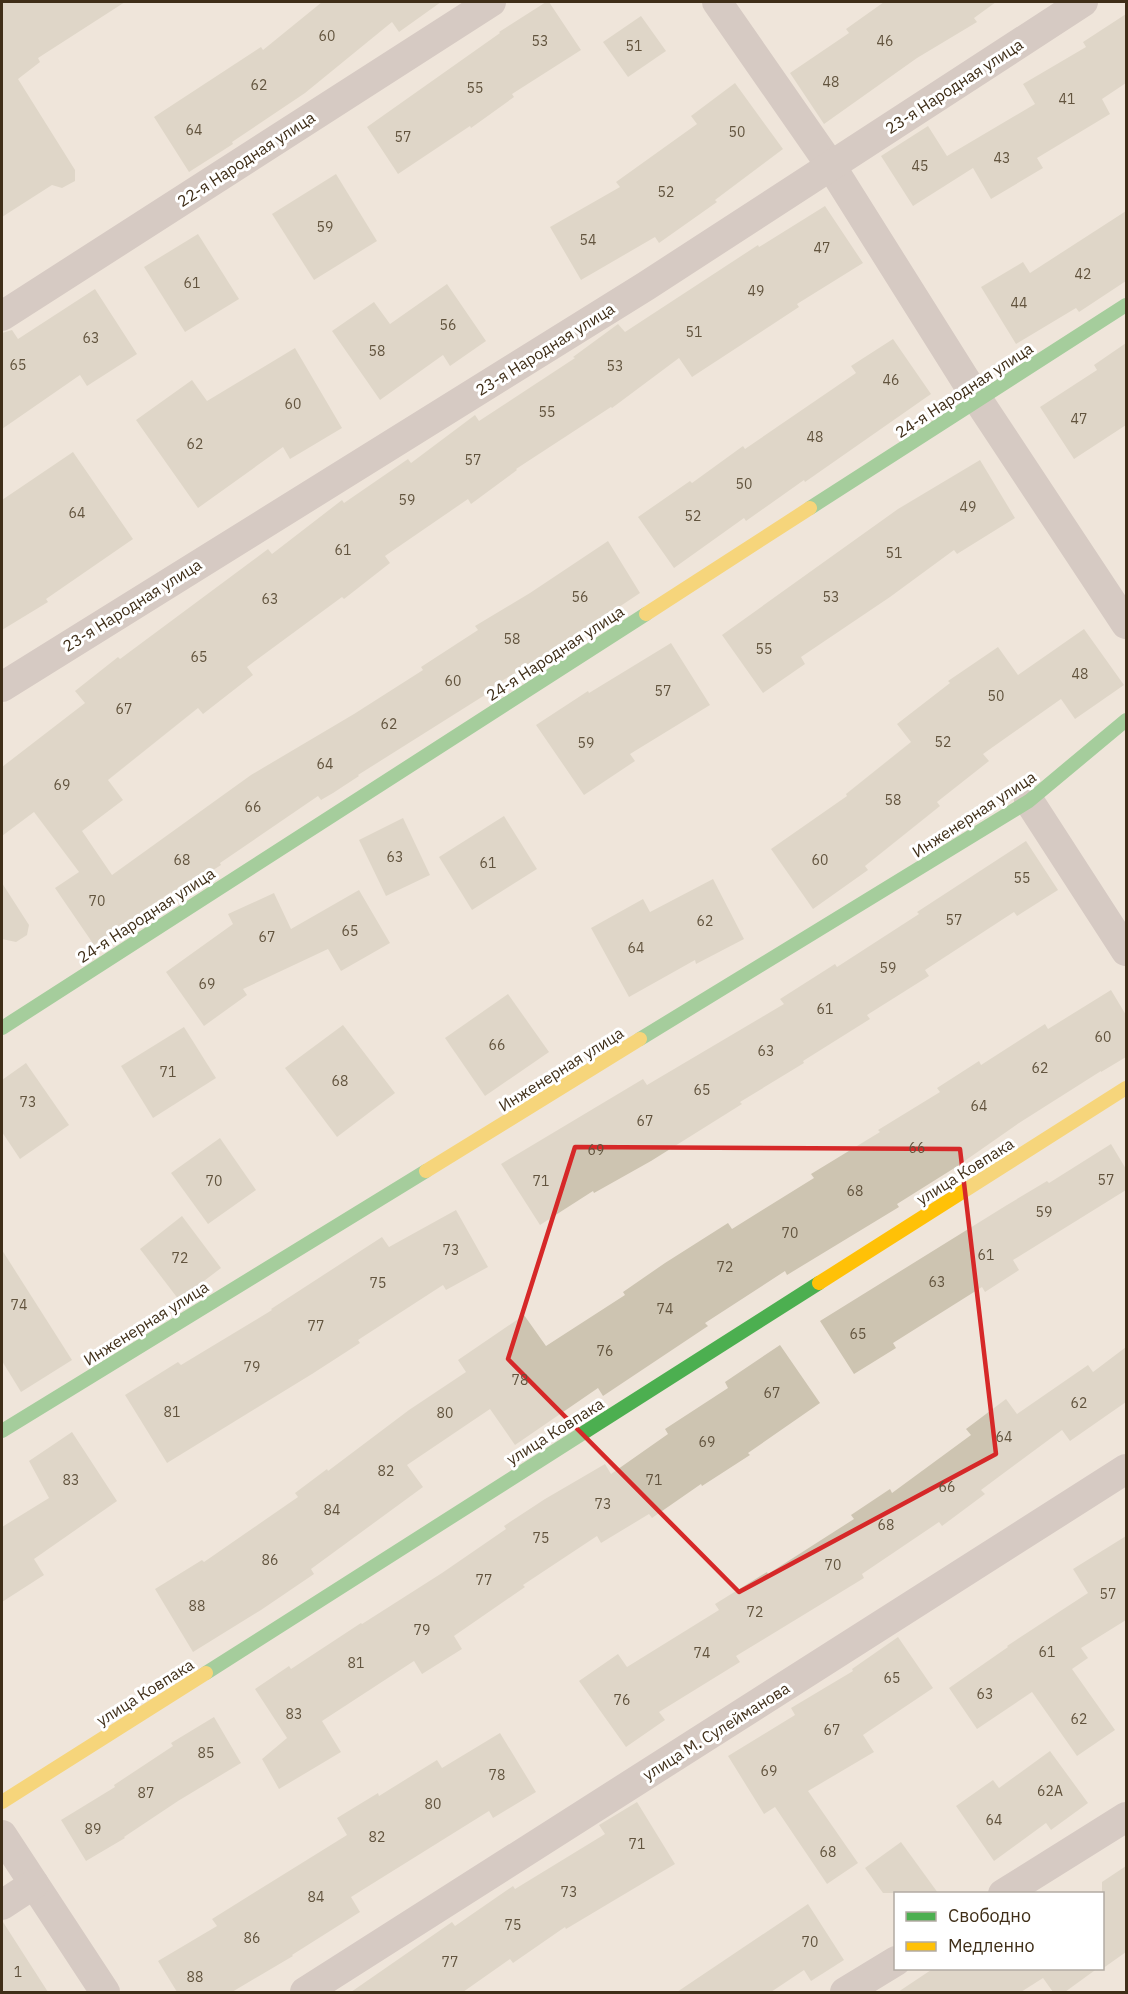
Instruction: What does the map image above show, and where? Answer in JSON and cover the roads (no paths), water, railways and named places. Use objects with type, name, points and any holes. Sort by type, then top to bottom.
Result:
[{"type":"street","name":"22-я Народная улица","points":[[2,316],[491,2]]},
{"type":"street","points":[[717,2],[831,166],[978,400],[1126,624]]},
{"type":"street","name":"23-я Народная улица","points":[[2,687],[646,286],[1083,2]]},
{"type":"street","name":"24-я Народная улица","points":[[2,1028],[1126,305]]},
{"type":"street","name":"Инженерная улица","points":[[2,1431],[1029,801],[1126,720]]},
{"type":"street","points":[[1029,801],[1126,951]]},
{"type":"street","name":"улица Ковпака","points":[[2,1802],[1126,1088]]},
{"type":"street","name":"улица М. Сулейманова","points":[[305,1992],[1126,1469]]},
{"type":"street","points":[[1005,1892],[1126,1816]]},
{"type":"street","points":[[2,1835],[105,1992]]},
{"type":"street","points":[[2,1905],[34,1884]]},
{"type":"street","points":[[845,1992],[894,1962]]}]
